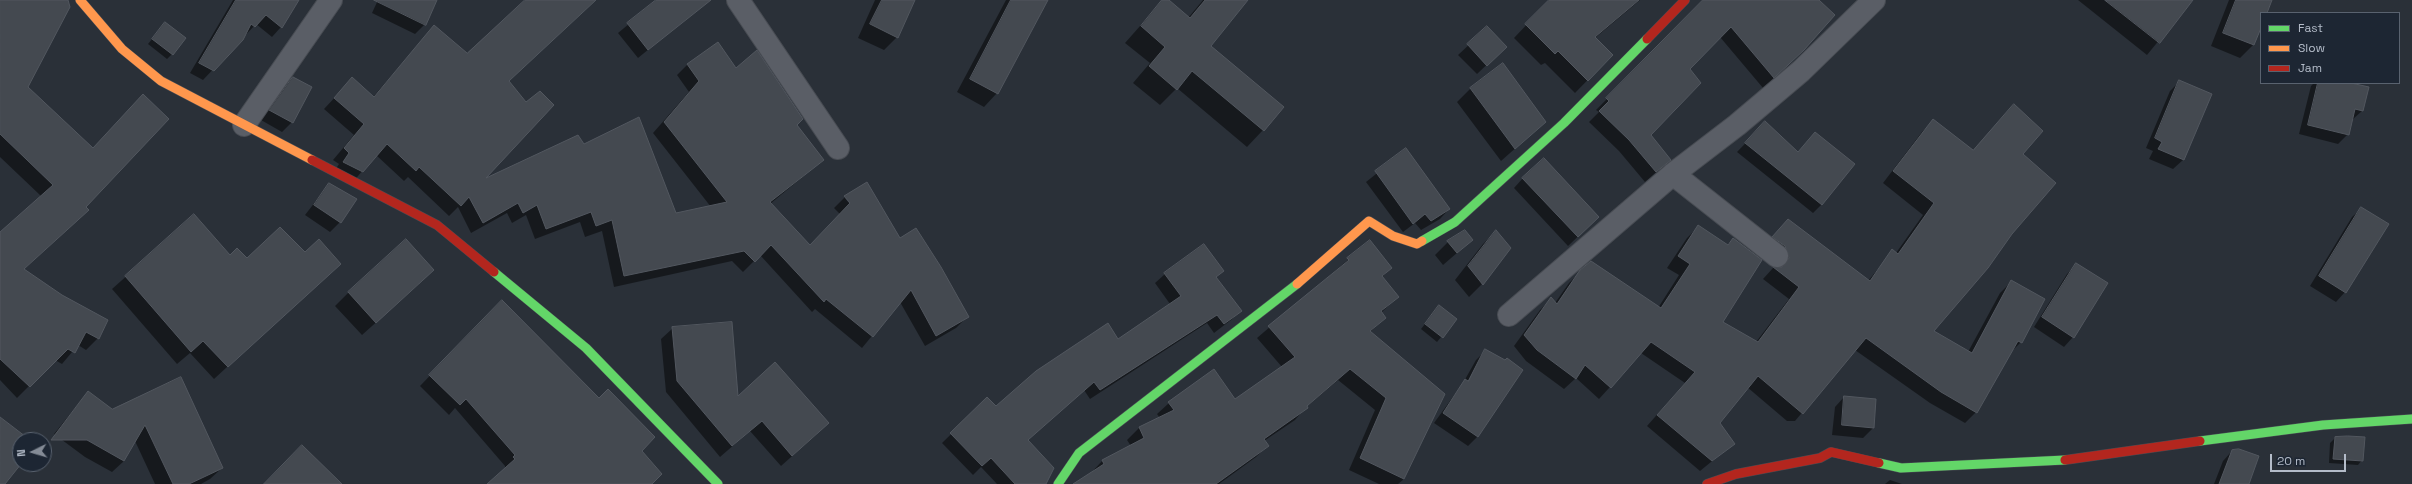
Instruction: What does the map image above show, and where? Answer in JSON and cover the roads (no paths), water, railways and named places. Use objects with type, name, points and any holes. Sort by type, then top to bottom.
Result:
[{"type":"street","points":[[80,0],[122,49],[161,81],[437,225],[586,348],[718,484]]},
{"type":"street","points":[[244,125],[330,0]]},
{"type":"street","points":[[738,0],[838,148]]},
{"type":"street","points":[[1058,484],[1079,453],[1308,276],[1369,221],[1393,236],[1417,244],[1455,222],[1564,123],[1684,0]]},
{"type":"street","points":[[1509,315],[1673,174],[1737,125],[1801,71],[1874,0]]},
{"type":"street","points":[[1673,174],[1777,256]]},
{"type":"street","points":[[1707,484],[1736,474],[1820,458],[1831,452],[1901,468],[2054,461],[2324,425],[2412,419]]}]
